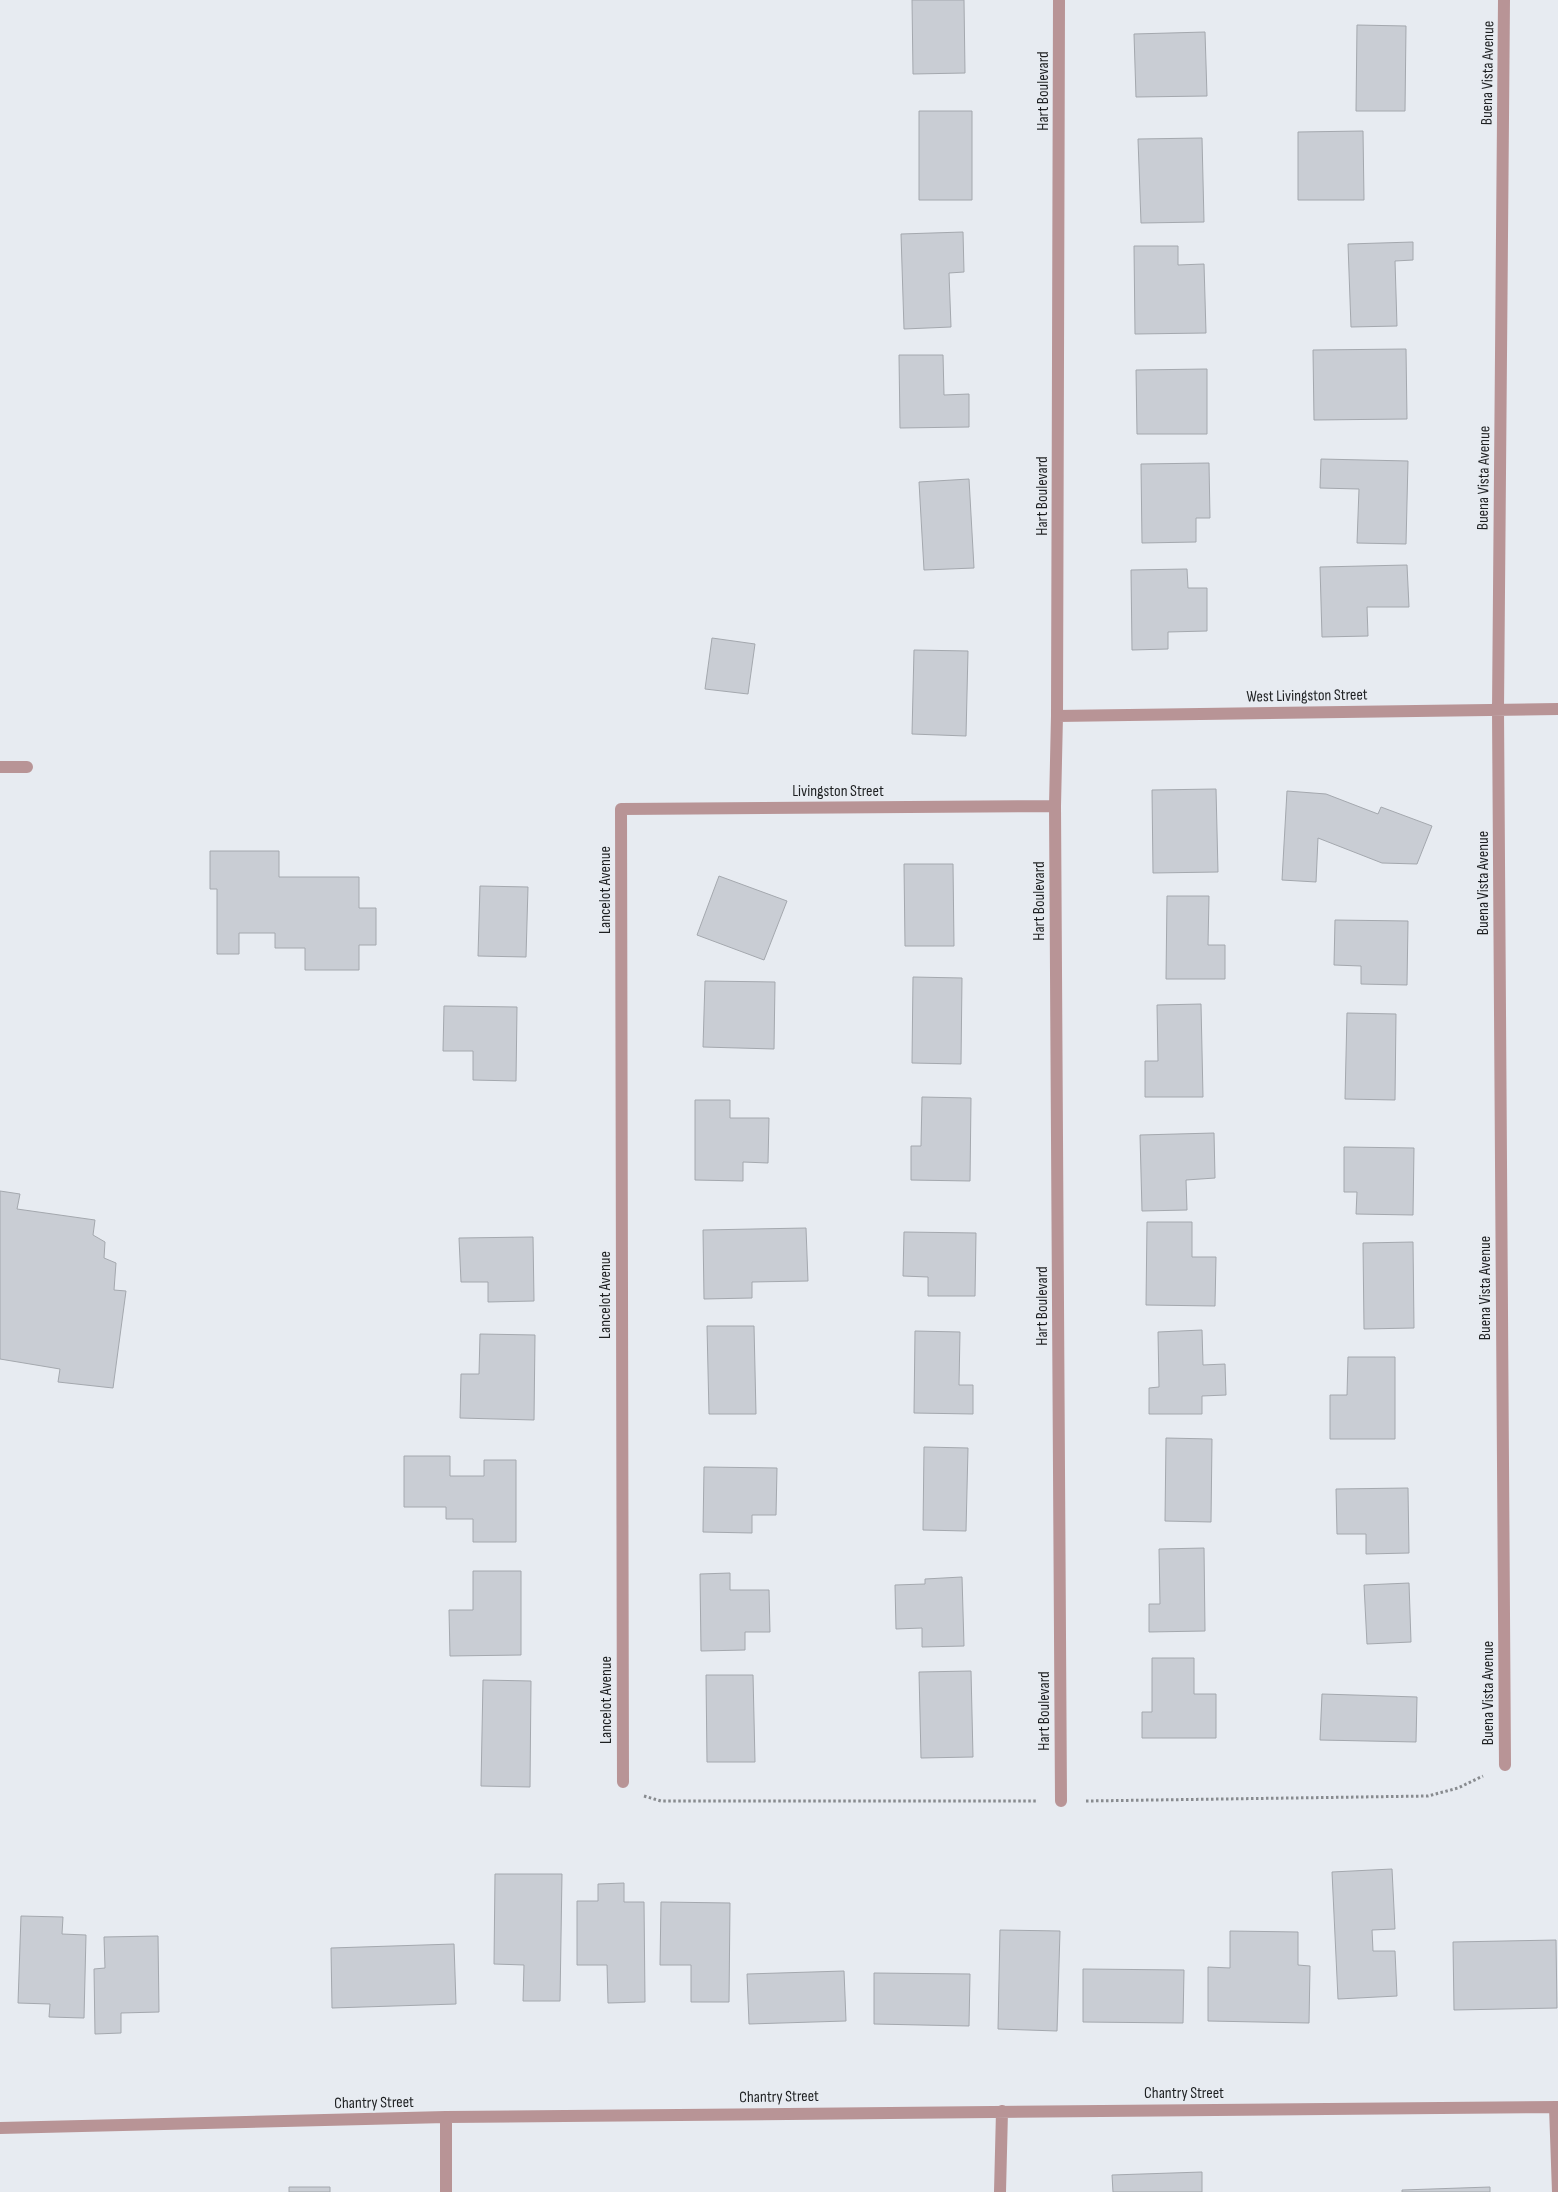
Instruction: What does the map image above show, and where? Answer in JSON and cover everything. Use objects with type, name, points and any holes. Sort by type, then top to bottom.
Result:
[{"type":"street","name":"Hart Boulevard","points":[[1059,0],[1057,716],[1055,806],[1061,1801]]},
{"type":"street","name":"Buena Vista Avenue","points":[[1504,0],[1498,710],[1505,1765]]},
{"type":"street","name":"West Livingston Street","points":[[1057,716],[1558,709]]},
{"type":"street","points":[[0,766],[27,766]]},
{"type":"street","name":"Livingston Street","points":[[621,808],[1055,806]]},
{"type":"street","name":"Lancelot Avenue","points":[[621,808],[623,1782]]},
{"type":"street","points":[[1557,2107],[1558,2192]]},
{"type":"street","name":"Chantry Street","points":[[0,2128],[446,2118],[1557,2107]]},
{"type":"street","points":[[1000,2192],[1002,2111]]},
{"type":"street","points":[[446,2118],[446,2192]]},
{"type":"building","points":[[912,0],[964,0],[965,73],[913,74]]},
{"type":"building","points":[[1357,25],[1406,26],[1405,111],[1356,111]]},
{"type":"building","points":[[1205,32],[1207,96],[1136,97],[1134,34]]},
{"type":"building","points":[[919,111],[972,111],[972,200],[919,200]]},
{"type":"building","points":[[1363,131],[1364,200],[1298,200],[1298,132]]},
{"type":"building","points":[[1202,138],[1204,222],[1141,223],[1138,139]]},
{"type":"building","points":[[963,232],[964,272],[949,273],[951,327],[904,329],[901,234]]},
{"type":"building","points":[[1413,242],[1413,260],[1395,261],[1397,326],[1351,327],[1348,244]]},
{"type":"building","points":[[1134,246],[1178,246],[1178,265],[1204,264],[1206,333],[1135,334]]},
{"type":"building","points":[[1406,349],[1407,419],[1314,420],[1313,350]]},
{"type":"building","points":[[899,355],[943,355],[944,395],[969,394],[969,427],[900,428]]},
{"type":"building","points":[[1207,369],[1207,434],[1137,434],[1136,370]]},
{"type":"building","points":[[1321,459],[1408,461],[1406,544],[1357,543],[1359,489],[1320,488]]},
{"type":"building","points":[[1209,463],[1210,518],[1196,518],[1196,542],[1142,543],[1141,464]]},
{"type":"building","points":[[969,479],[974,568],[924,570],[919,482]]},
{"type":"building","points":[[1407,565],[1409,607],[1367,607],[1368,636],[1322,637],[1320,567]]},
{"type":"building","points":[[1187,569],[1188,588],[1207,588],[1207,631],[1168,632],[1168,649],[1132,650],[1131,570]]},
{"type":"building","points":[[712,638],[755,644],[748,694],[705,689]]},
{"type":"building","points":[[914,650],[968,651],[966,736],[912,734]]},
{"type":"building","points":[[1216,789],[1218,872],[1153,873],[1152,790]]},
{"type":"building","points":[[1287,791],[1326,794],[1378,814],[1381,807],[1432,826],[1417,864],[1382,863],[1318,838],[1316,882],[1282,880]]},
{"type":"building","points":[[210,851],[279,851],[279,877],[359,877],[359,908],[376,908],[376,945],[359,945],[359,970],[305,970],[305,948],[275,948],[275,933],[239,933],[239,954],[217,954],[217,889],[210,889]]},
{"type":"building","points":[[904,864],[953,864],[954,946],[905,946]]},
{"type":"building","points":[[719,876],[787,901],[764,960],[697,935]]},
{"type":"building","points":[[480,886],[528,887],[526,957],[478,956]]},
{"type":"building","points":[[1167,896],[1209,896],[1208,945],[1225,945],[1225,979],[1166,979]]},
{"type":"building","points":[[1335,920],[1408,921],[1407,985],[1361,984],[1361,966],[1334,965]]},
{"type":"building","points":[[913,977],[962,978],[961,1064],[912,1063]]},
{"type":"building","points":[[705,981],[775,982],[774,1049],[703,1047]]},
{"type":"building","points":[[1201,1004],[1203,1097],[1145,1097],[1145,1061],[1158,1061],[1157,1005]]},
{"type":"building","points":[[444,1006],[517,1007],[516,1081],[473,1080],[473,1051],[443,1051]]},
{"type":"building","points":[[1347,1013],[1396,1014],[1395,1100],[1345,1099]]},
{"type":"building","points":[[922,1097],[971,1098],[970,1181],[911,1180],[911,1146],[921,1146]]},
{"type":"building","points":[[695,1100],[730,1100],[730,1118],[769,1118],[768,1163],[743,1162],[743,1181],[695,1180]]},
{"type":"building","points":[[1214,1133],[1215,1178],[1186,1180],[1187,1210],[1142,1211],[1140,1135]]},
{"type":"building","points":[[1344,1147],[1414,1148],[1413,1215],[1356,1214],[1357,1192],[1344,1192]]},
{"type":"building","points":[[0,1191],[20,1194],[17,1209],[95,1220],[93,1235],[105,1242],[104,1258],[116,1263],[114,1290],[126,1291],[113,1388],[58,1382],[60,1369],[0,1359]]},
{"type":"building","points":[[1147,1222],[1192,1222],[1192,1257],[1216,1257],[1215,1306],[1146,1305]]},
{"type":"building","points":[[806,1228],[808,1281],[752,1282],[752,1298],[704,1299],[703,1230]]},
{"type":"building","points":[[904,1232],[976,1233],[975,1296],[928,1296],[928,1277],[903,1276]]},
{"type":"building","points":[[533,1237],[534,1301],[488,1302],[488,1282],[461,1282],[459,1238]]},
{"type":"building","points":[[1413,1242],[1414,1328],[1364,1329],[1363,1243]]},
{"type":"building","points":[[707,1326],[754,1326],[756,1414],[709,1414]]},
{"type":"building","points":[[1202,1330],[1203,1365],[1225,1364],[1226,1395],[1202,1396],[1202,1414],[1149,1414],[1149,1388],[1159,1387],[1158,1332]]},
{"type":"building","points":[[915,1331],[960,1332],[959,1385],[973,1385],[973,1414],[914,1413]]},
{"type":"building","points":[[480,1334],[535,1335],[534,1420],[460,1418],[461,1374],[479,1374]]},
{"type":"building","points":[[1348,1357],[1395,1357],[1395,1439],[1330,1439],[1330,1395],[1347,1395]]},
{"type":"building","points":[[1166,1438],[1212,1439],[1211,1522],[1165,1521]]},
{"type":"building","points":[[924,1447],[968,1448],[966,1531],[923,1530]]},
{"type":"building","points":[[404,1456],[450,1456],[450,1476],[484,1476],[484,1460],[516,1460],[516,1542],[473,1542],[473,1519],[446,1519],[446,1507],[404,1507]]},
{"type":"building","points":[[704,1467],[777,1468],[776,1515],[752,1515],[752,1533],[703,1532]]},
{"type":"building","points":[[1408,1488],[1409,1553],[1366,1554],[1366,1534],[1337,1534],[1336,1489]]},
{"type":"building","points":[[1204,1548],[1205,1631],[1149,1632],[1149,1604],[1160,1604],[1159,1549]]},
{"type":"building","points":[[473,1571],[521,1571],[521,1655],[450,1656],[449,1610],[473,1610]]},
{"type":"building","points":[[730,1573],[730,1590],[769,1590],[770,1632],[745,1632],[745,1650],[701,1651],[700,1574]]},
{"type":"building","points":[[962,1577],[964,1646],[922,1647],[922,1628],[896,1629],[895,1585],[925,1584],[925,1579]]},
{"type":"building","points":[[1409,1583],[1411,1642],[1367,1644],[1364,1585]]},
{"type":"building","points":[[1152,1658],[1194,1658],[1194,1694],[1216,1694],[1216,1738],[1142,1738],[1142,1712],[1152,1712]]},
{"type":"building","points":[[971,1671],[973,1757],[921,1758],[919,1672]]},
{"type":"building","points":[[706,1675],[753,1675],[755,1762],[707,1762]]},
{"type":"building","points":[[483,1680],[531,1681],[530,1787],[481,1786]]},
{"type":"building","points":[[1322,1694],[1417,1697],[1416,1742],[1320,1740]]},
{"type":"building","points":[[1392,1869],[1395,1929],[1372,1930],[1373,1951],[1395,1951],[1397,1996],[1338,1999],[1332,1872]]},
{"type":"building","points":[[495,1874],[562,1874],[560,2001],[523,2001],[524,1965],[494,1964]]},
{"type":"building","points":[[624,1883],[624,1902],[644,1902],[645,2002],[608,2003],[607,1965],[577,1965],[577,1901],[598,1901],[598,1884]]},
{"type":"building","points":[[661,1902],[730,1903],[729,2002],[691,2002],[691,1965],[660,1965]]},
{"type":"building","points":[[21,1916],[63,1917],[62,1934],[86,1935],[84,2018],[49,2017],[50,2004],[18,2003]]},
{"type":"building","points":[[1000,1930],[1060,1931],[1057,2031],[998,2029]]},
{"type":"building","points":[[1230,1931],[1298,1932],[1298,1965],[1310,1966],[1309,2023],[1208,2021],[1208,1967],[1230,1968]]},
{"type":"building","points":[[158,1936],[159,2012],[121,2013],[121,2033],[95,2034],[94,1969],[105,1968],[104,1937]]},
{"type":"building","points":[[1556,1940],[1557,2008],[1454,2010],[1453,1942]]},
{"type":"building","points":[[454,1944],[456,2004],[332,2008],[331,1948]]},
{"type":"building","points":[[1083,1969],[1184,1970],[1183,2023],[1083,2022]]},
{"type":"building","points":[[844,1971],[846,2021],[749,2024],[747,1974]]},
{"type":"building","points":[[874,1973],[970,1974],[969,2026],[874,2024]]},
{"type":"building","points":[[1202,2172],[1202,2192],[1113,2192],[1112,2175]]},
{"type":"building","points":[[289,2187],[330,2187],[330,2192],[289,2192]]},
{"type":"building","points":[[1490,2187],[1490,2192],[1402,2192],[1402,2190]]}]
